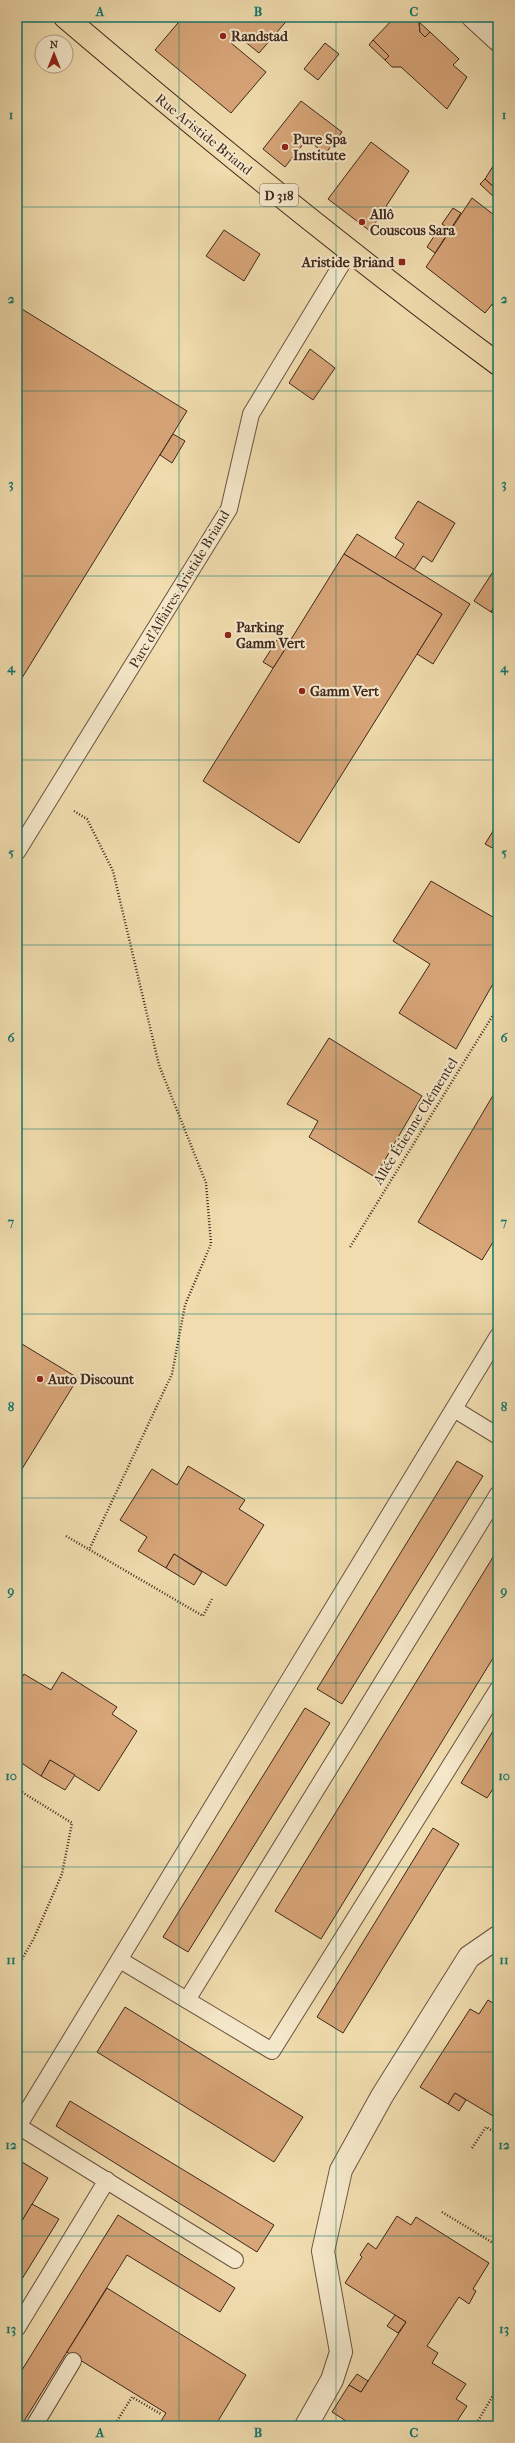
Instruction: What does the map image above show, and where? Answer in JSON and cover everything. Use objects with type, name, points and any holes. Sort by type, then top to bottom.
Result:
[{"type":"main road","name":"Rue Aristide Briand","points":[[66,17],[159,97],[349,252],[498,364]]},
{"type":"street","points":[[473,17],[498,40]]},
{"type":"street","points":[[306,2426],[332,2380],[342,2352],[323,2251],[341,2170],[382,2096],[469,1957],[498,1936]]},
{"type":"lane","name":"Parc d'Affaires Aristide Briand","points":[[17,852],[229,509],[251,414],[349,252]]},
{"type":"lane","points":[[235,2260],[107,2180],[18,2127],[498,1336]]},
{"type":"lane","points":[[454,1409],[498,1436]]},
{"type":"lane","points":[[187,2000],[498,1494]]},
{"type":"lane","points":[[120,1960],[272,2051],[498,1689]]},
{"type":"lane","points":[[17,2328],[107,2180]]},
{"type":"lane","points":[[34,2426],[73,2361]]},
{"type":"path","points":[[51,797],[87,819],[113,871],[159,1065],[206,1182],[211,1244],[185,1305],[172,1374],[89,1550]]},
{"type":"path","name":"Allée Étienne Clémentel","points":[[350,1247],[498,1007]]},
{"type":"path","points":[[66,1536],[203,1616],[212,1599]]},
{"type":"path","points":[[17,1789],[72,1823],[62,1874],[34,1938],[17,1968]]},
{"type":"path","points":[[472,2148],[486,2127],[498,2134]]},
{"type":"path","points":[[442,2212],[498,2246]]},
{"type":"path","points":[[475,2426],[498,2387]]},
{"type":"path","points":[[114,2426],[132,2396],[160,2414]]},
{"type":"building","points":[[183,17],[200,17],[206,22],[211,17],[290,17],[259,53],[238,36],[231,43],[266,72],[231,113],[155,50]]},
{"type":"building","points":[[395,17],[414,17],[419,22],[420,32],[425,37],[430,32],[459,59],[453,65],[467,77],[447,109],[401,67],[392,67],[385,60],[389,56],[373,40]]},
{"type":"building","points":[[419,22],[430,32],[425,37],[420,32]]},
{"type":"building","points":[[373,40],[389,56],[385,60],[369,45]]},
{"type":"building","points":[[325,43],[339,54],[318,80],[304,69]]},
{"type":"building","points":[[301,101],[342,132],[325,154],[307,139],[285,167],[263,149]]},
{"type":"building","points":[[371,142],[409,171],[370,231],[328,199]]},
{"type":"building","points":[[498,158],[498,191],[485,179]]},
{"type":"building","points":[[485,179],[498,191],[495,198],[480,184]]},
{"type":"building","points":[[472,198],[498,218],[498,297],[485,313],[426,267]]},
{"type":"building","points":[[453,208],[461,213],[450,230],[442,224]]},
{"type":"building","points":[[224,230],[260,254],[244,281],[206,256]]},
{"type":"building","points":[[438,230],[446,236],[435,253],[427,247]]},
{"type":"building","points":[[498,297],[498,310],[492,305]]},
{"type":"building","points":[[17,306],[187,411],[17,686]]},
{"type":"building","points":[[310,349],[335,368],[313,400],[289,383]]},
{"type":"building","points":[[173,434],[185,441],[172,463],[160,455]]},
{"type":"building","points":[[418,501],[455,523],[432,562],[423,556],[414,570],[395,558],[404,544],[395,538]]},
{"type":"building","points":[[357,534],[470,604],[433,664],[417,654],[442,614],[344,554]]},
{"type":"building","points":[[344,554],[442,614],[299,843],[203,781]]},
{"type":"building","points":[[498,564],[498,601],[491,612],[474,601]]},
{"type":"building","points":[[498,601],[498,616],[491,612]]},
{"type":"building","points":[[279,637],[289,643],[273,668],[263,662]]},
{"type":"building","points":[[498,823],[498,851],[485,844]]},
{"type":"building","points":[[431,881],[498,920],[498,975],[456,1049],[399,1013],[430,964],[393,941]]},
{"type":"building","points":[[329,1038],[422,1096],[375,1177],[309,1137],[318,1121],[287,1104]]},
{"type":"building","points":[[498,1087],[498,1234],[482,1260],[418,1222]]},
{"type":"building","points":[[17,1341],[78,1378],[17,1477]]},
{"type":"building","points":[[457,1461],[483,1476],[342,1704],[317,1689]]},
{"type":"building","points":[[188,1466],[245,1500],[239,1509],[264,1525],[226,1586],[174,1554],[166,1568],[138,1551],[147,1537],[120,1520],[152,1469],[177,1485]]},
{"type":"building","points":[[498,1549],[498,1650],[321,1939],[275,1911]]},
{"type":"building","points":[[174,1554],[202,1572],[194,1585],[166,1568]]},
{"type":"building","points":[[62,1672],[117,1707],[112,1714],[137,1731],[99,1791],[50,1760],[41,1776],[17,1760],[17,1686],[24,1674],[51,1690]]},
{"type":"building","points":[[305,1708],[330,1723],[188,1952],[163,1937]]},
{"type":"building","points":[[498,1723],[498,1781],[487,1798],[461,1783]]},
{"type":"building","points":[[50,1760],[75,1775],[65,1790],[41,1776]]},
{"type":"building","points":[[433,1828],[459,1844],[343,2033],[317,2017]]},
{"type":"building","points":[[488,2000],[498,2006],[498,2119],[455,2093],[448,2104],[420,2087],[470,2009],[479,2014]]},
{"type":"building","points":[[125,2007],[303,2117],[274,2162],[97,2052]]},
{"type":"building","points":[[455,2093],[466,2100],[459,2111],[448,2104]]},
{"type":"building","points":[[70,2101],[274,2225],[257,2252],[56,2126]]},
{"type":"building","points":[[22,2162],[48,2178],[17,2229],[17,2170]]},
{"type":"building","points":[[32,2204],[59,2219],[17,2287],[17,2229]]},
{"type":"building","points":[[118,2215],[235,2288],[220,2312],[127,2255],[21,2426],[17,2426],[17,2378]]},
{"type":"building","points":[[397,2216],[411,2225],[416,2217],[489,2263],[473,2289],[476,2291],[469,2304],[459,2297],[427,2346],[438,2353],[432,2363],[466,2384],[456,2399],[467,2406],[454,2426],[354,2426],[332,2412],[349,2385],[361,2392],[406,2322],[345,2283],[362,2257],[360,2255],[368,2243],[376,2249]]},
{"type":"building","points":[[107,2288],[246,2375],[215,2426],[158,2426],[166,2413],[67,2352]]},
{"type":"building","points":[[395,2315],[406,2322],[398,2333],[387,2326]]},
{"type":"building","points":[[357,2374],[368,2381],[361,2392],[349,2385]]},
{"type":"place","name":"Randstad","points":[[223,36]]},
{"type":"place","name":"Pure Spa Institute","points":[[285,147]]},
{"type":"place","name":"Allô Couscous Sara","points":[[362,222]]},
{"type":"place","name":"Aristide Briand","points":[[402,262]]},
{"type":"place","name":"Parking Gamm Vert","points":[[228,635]]},
{"type":"place","name":"Gamm Vert","points":[[302,691]]},
{"type":"place","name":"Auto Discount","points":[[40,1379]]}]
